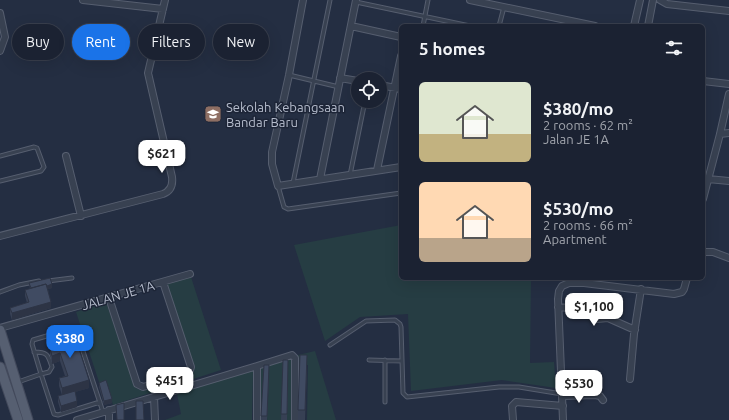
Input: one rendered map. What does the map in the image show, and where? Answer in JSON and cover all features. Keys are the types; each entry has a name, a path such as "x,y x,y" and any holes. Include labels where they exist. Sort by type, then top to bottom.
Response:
{"main road":[{"path":"0,329 28,420"},
{"path":"0,367 18,420"}],"street":[{"path":"83,0 163,9"},
{"path":"0,236 163,194 169,190 171,187 172,177 148,73 165,0"},
{"path":"302,0 289,75 272,152 272,164 278,186 399,167"},
{"path":"470,0 585,24"},
{"path":"634,24 640,0"},
{"path":"648,24 653,0"},
{"path":"660,0 667,4 729,11"},
{"path":"320,179 356,1"},
{"path":"0,13 5,37 0,51"},
{"path":"351,26 399,37"},
{"path":"376,170 399,64"},
{"path":"340,78 351,80"},
{"path":"705,81 729,84"},
{"path":"387,87 399,89"},
{"path":"705,192 729,94"},
{"path":"720,134 729,133"},
{"path":"66,156 81,216"},
{"path":"708,179 729,181"},
{"path":"705,252 713,252 729,258"},
{"name":"JALAN JE 1A","path":"0,329 190,274"},
{"path":"563,420 558,307 559,291 562,286 568,281 641,289 666,294 679,294 684,289 686,280"},
{"path":"109,298 137,384 144,387 189,372 191,367 163,282"},
{"path":"630,379 641,289"},
{"path":"558,307 580,309 597,319 608,318 635,330"},
{"path":"77,420 292,355 296,358 294,420"},
{"path":"256,420 257,366"},
{"path":"562,395 595,395 600,396 603,400"},
{"path":"154,397 155,420"},
{"path":"513,420 512,406 516,402 562,406"},
{"path":"106,411 109,420"}],"lane":[{"path":"293,184 330,0"},
{"path":"423,24 428,0"},
{"path":"356,1 461,24"},
{"path":"500,24 504,7"},
{"path":"289,75 338,87"},
{"path":"350,175 363,108"},
{"path":"0,156 34,147 37,148 44,167 41,171 0,181"},
{"path":"278,186 284,207 288,209 399,193"},
{"path":"0,292 19,284 72,278"},
{"path":"330,345 366,321 395,320 401,327 403,393 409,398 499,387 519,387 562,395"},
{"path":"100,402 58,416 54,414 34,352 32,344 33,340 74,328 76,330 100,402 106,411"},
{"path":"16,382 49,372 52,367 46,354 43,352 34,352"},
{"path":"369,360 402,361"},
{"path":"385,360 385,402"}],"green space":[{"path":"399,225 399,280 531,280 530,363 554,362 556,388 502,380 411,391 408,314 360,317 325,341 294,245"},
{"path":"191,277 221,370 113,405 107,383 100,385 76,312 106,302 135,387 143,390 192,374 194,370 167,283"},
{"path":"315,351 336,420 307,420 308,365 299,365 298,355"},
{"path":"293,357 293,420 258,420 259,367"},
{"path":"253,370 252,420 165,420 181,414 177,394"}],"building":[{"path":"50,278 52,284 47,286 46,284 31,288 29,283"},
{"path":"46,284 51,302 12,313 10,308 29,302 25,290"},
{"path":"73,330 89,380 62,388 59,378 68,376 60,353 52,356 50,348 58,346 55,336"},
{"path":"300,355 307,355 305,410 298,410"},
{"path":"283,360 288,360 287,414 281,414"},
{"path":"264,365 269,365 267,416 261,416"},
{"path":"106,380 112,399 104,401 99,383"},
{"path":"75,391 77,401 61,406 58,396"},
{"path":"136,401 143,401 144,420 136,420"},
{"path":"124,403 124,420 117,420 116,405"}],"place":[{"name":"Sekolah Kebangsaan Bandar Baru","path":"213,114"}]}
